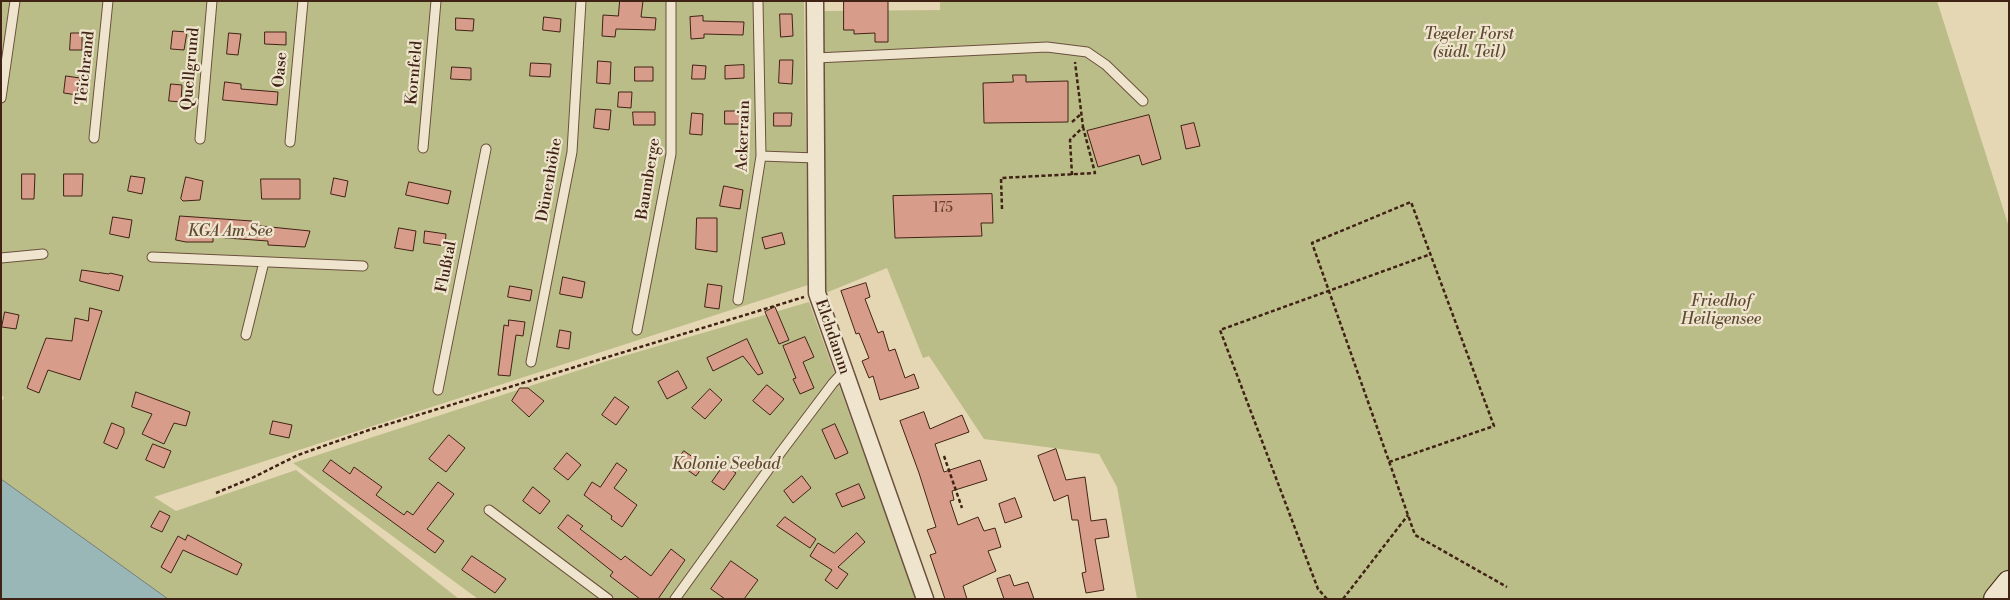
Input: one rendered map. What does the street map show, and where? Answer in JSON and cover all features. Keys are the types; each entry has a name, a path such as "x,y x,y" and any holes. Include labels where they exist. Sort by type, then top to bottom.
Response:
{"main road":[{"path":"1996,599 2009,583"}],"street":[{"name":"Elchdamm","path":"815,1 817,293 925,599"}],"lane":[{"path":"1,98 15,1"},
{"name":"Teichrand","path":"94,138 108,1"},
{"name":"Quellgrund","path":"200,139 212,1"},
{"name":"Oase","path":"290,142 303,1"},
{"name":"Kornfeld","path":"423,148 436,1"},
{"name":"Dünenhöhe","path":"531,362 572,152 581,1"},
{"name":"Baumberge","path":"637,330 671,154 671,1"},
{"name":"Ackerrain","path":"738,300 761,156 758,1"},
{"path":"816,58 1046,47 1074,50 1087,52 1106,65 1144,101"},
{"name":"Flußtal","path":"438,390 486,149"},
{"path":"761,156 816,158"},
{"path":"1,258 43,254"},
{"path":"152,256 363,266"},
{"path":"246,336 264,262"},
{"path":"675,599 781,452 844,371"},
{"path":"489,510 608,599"}],"path":[{"path":"1002,208 1001,178 1095,173 1083,127 1074,50"},
{"path":"1072,122 1081,114"},
{"path":"1072,175 1070,140 1083,127"},
{"path":"1390,462 1494,426 1411,202 1312,243 1408,514 1416,535 1507,587"},
{"path":"1326,599 1318,589 1220,330 1431,254"},
{"path":"216,493 252,478 298,455 369,430 817,293"},
{"path":"944,456 962,508"},
{"path":"1343,599 1408,514"}],"green space":[{"name":"KGA Am See","path":"1,1 804,1 808,285 154,497 176,511 296,470 459,599 168,599 1,479 1,399 3,400 4,397 1,395"},
{"name":"Friedhof Heiligensee","path":"940,1 1937,1 2009,227 2009,569 1986,599 1137,599 1117,487 1099,454 984,439 929,356 923,358 887,268 823,294 821,57 823,11 940,10"},
{"name":"Kolonie Seebad","path":"809,302 916,599 478,599 293,463 610,360"}],"water":[{"path":"1,479 168,599 1,599"}],"building":[{"path":"620,1 643,1 641,17 656,18 655,30 616,29 615,37 602,36 603,15 618,16"},
{"path":"844,1 888,1 888,42 875,42 875,33 854,34 854,30 844,30"},
{"path":"780,14 792,14 793,36 781,37"},
{"path":"703,16 703,21 744,22 743,35 704,34 704,38 691,39 690,17"},
{"path":"544,17 561,19 560,32 543,30"},
{"path":"456,18 474,19 473,31 456,30"},
{"path":"173,31 187,32 184,50 171,49"},
{"path":"265,32 286,32 286,45 265,44"},
{"path":"71,33 82,33 82,50 70,50"},
{"path":"229,33 241,34 238,55 227,54"},
{"path":"780,60 793,60 792,84 779,83"},
{"path":"598,61 611,62 610,84 597,83"},
{"path":"531,63 551,64 550,77 530,76"},
{"path":"693,65 706,66 705,79 692,79"},
{"path":"744,65 744,78 725,79 725,66"},
{"path":"452,67 471,68 471,80 451,79"},
{"path":"635,67 653,67 653,81 635,81"},
{"path":"1013,75 1026,75 1026,82 1068,81 1068,122 984,123 983,83 1013,82"},
{"path":"66,76 80,78 77,95 64,93"},
{"path":"225,82 241,84 241,89 278,92 277,105 223,100"},
{"path":"171,84 182,85 181,102 169,101"},
{"path":"619,92 632,92 631,108 618,107"},
{"path":"596,109 611,110 609,130 594,128"},
{"path":"725,111 743,111 743,124 725,124"},
{"path":"633,112 655,112 655,125 634,125"},
{"path":"692,113 703,114 702,135 690,134"},
{"path":"774,113 792,113 791,126 774,126"},
{"path":"1149,115 1161,159 1142,165 1139,155 1098,167 1087,131"},
{"path":"1194,123 1200,146 1186,149 1181,126"},
{"path":"22,174 35,174 34,199 22,199"},
{"path":"64,174 83,174 82,196 64,196"},
{"path":"131,176 145,178 142,194 128,191"},
{"path":"186,177 203,181 200,200 183,201 181,199"},
{"path":"334,178 348,181 345,197 331,194"},
{"path":"261,179 300,179 300,199 262,199"},
{"path":"409,182 451,191 448,204 406,195"},
{"path":"724,186 743,190 740,209 720,206"},
{"path":"992,194 993,223 981,223 982,236 895,238 893,196"},
{"path":"180,216 252,221 251,225 310,231 305,247 268,245 268,241 213,237 213,242 186,242 176,240"},
{"path":"113,217 132,220 129,238 110,234"},
{"path":"697,218 717,218 717,252 696,249"},
{"path":"399,228 416,231 413,251 395,248"},
{"path":"425,231 446,234 445,246 424,243"},
{"path":"782,233 785,244 765,249 762,238"},
{"path":"82,270 123,276 119,291 80,281"},
{"path":"563,277 585,282 582,298 560,294"},
{"path":"866,283 870,297 865,299 878,333 883,331 889,351 895,349 905,378 914,374 919,388 880,400 873,376 869,378 862,361 869,358 859,333 856,334 841,291"},
{"path":"708,284 722,286 719,309 705,307"},
{"path":"510,286 532,290 530,301 508,297"},
{"path":"775,307 789,340 779,344 765,312"},
{"path":"90,308 102,311 80,380 48,370 39,393 27,388 46,338 72,341 75,318 88,321"},
{"path":"5,312 19,315 16,329 2,327"},
{"path":"509,320 525,322 523,336 516,335 510,376 498,375 504,325 508,326"},
{"path":"560,330 571,332 569,349 557,347"},
{"path":"805,337 814,357 803,362 814,388 800,394 793,379 796,378 783,346"},
{"path":"747,339 763,373 758,375 743,356 713,371 707,358"},
{"path":"678,371 687,388 667,399 658,382"},
{"path":"767,385 784,399 770,415 753,401"},
{"path":"520,388 528,388 544,401 529,417 512,401"},
{"path":"710,389 722,400 705,419 692,408"},
{"path":"136,392 190,412 186,426 174,423 164,444 142,434 152,414 132,407"},
{"path":"615,397 629,407 616,425 602,415"},
{"path":"924,412 930,429 962,415 969,432 935,444 944,472 980,460 987,480 952,491 954,500 950,501 958,525 978,517 984,531 995,528 1001,547 988,551 996,571 963,586 967,599 945,599 930,555 936,553 927,530 936,527 900,421"},
{"path":"273,421 292,425 289,438 270,434"},
{"path":"112,423 124,428 124,433 117,449 104,443"},
{"path":"835,424 848,453 835,459 822,430"},
{"path":"449,435 465,448 446,472 429,459"},
{"path":"153,444 171,451 164,468 146,460"},
{"path":"1056,449 1066,480 1085,477 1091,521 1106,519 1109,537 1095,539 1104,590 1086,593 1082,573 1086,572 1078,520 1072,520 1068,495 1054,501 1038,456"},
{"path":"684,451 704,465 696,476 676,462"},
{"path":"567,453 581,465 568,480 554,469"},
{"path":"331,460 350,474 354,467 382,487 376,495 404,515 407,511 413,515 438,482 454,494 427,529 444,541 435,553 323,471"},
{"path":"617,463 627,470 614,488 637,505 622,527 611,519 612,516 584,495 592,482 600,487"},
{"path":"724,465 736,473 724,490 712,482"},
{"path":"802,476 811,488 793,503 784,491"},
{"path":"859,484 865,498 842,507 836,494"},
{"path":"533,487 550,501 540,514 523,501"},
{"path":"1015,498 1022,517 1005,523 999,504"},
{"path":"160,511 170,516 162,532 151,527"},
{"path":"568,515 583,526 580,529 621,560 625,556 651,576 671,549 685,560 658,599 640,599 610,576 613,572 558,528"},
{"path":"785,517 816,539 810,548 777,526"},
{"path":"857,533 865,542 838,567 848,574 837,589 825,580 832,570 810,556 818,543 834,553"},
{"path":"188,535 242,564 237,575 183,550 171,573 161,567 178,536 185,540"},
{"path":"472,556 506,579 495,593 462,570"},
{"path":"731,561 758,580 744,599 725,599 711,589"},
{"path":"1010,575 1014,586 1028,582 1034,599 1004,599 997,579"}],"park label":[{"name":"Tegeler Forst (südl. Teil)","path":"1469,44"}]}
